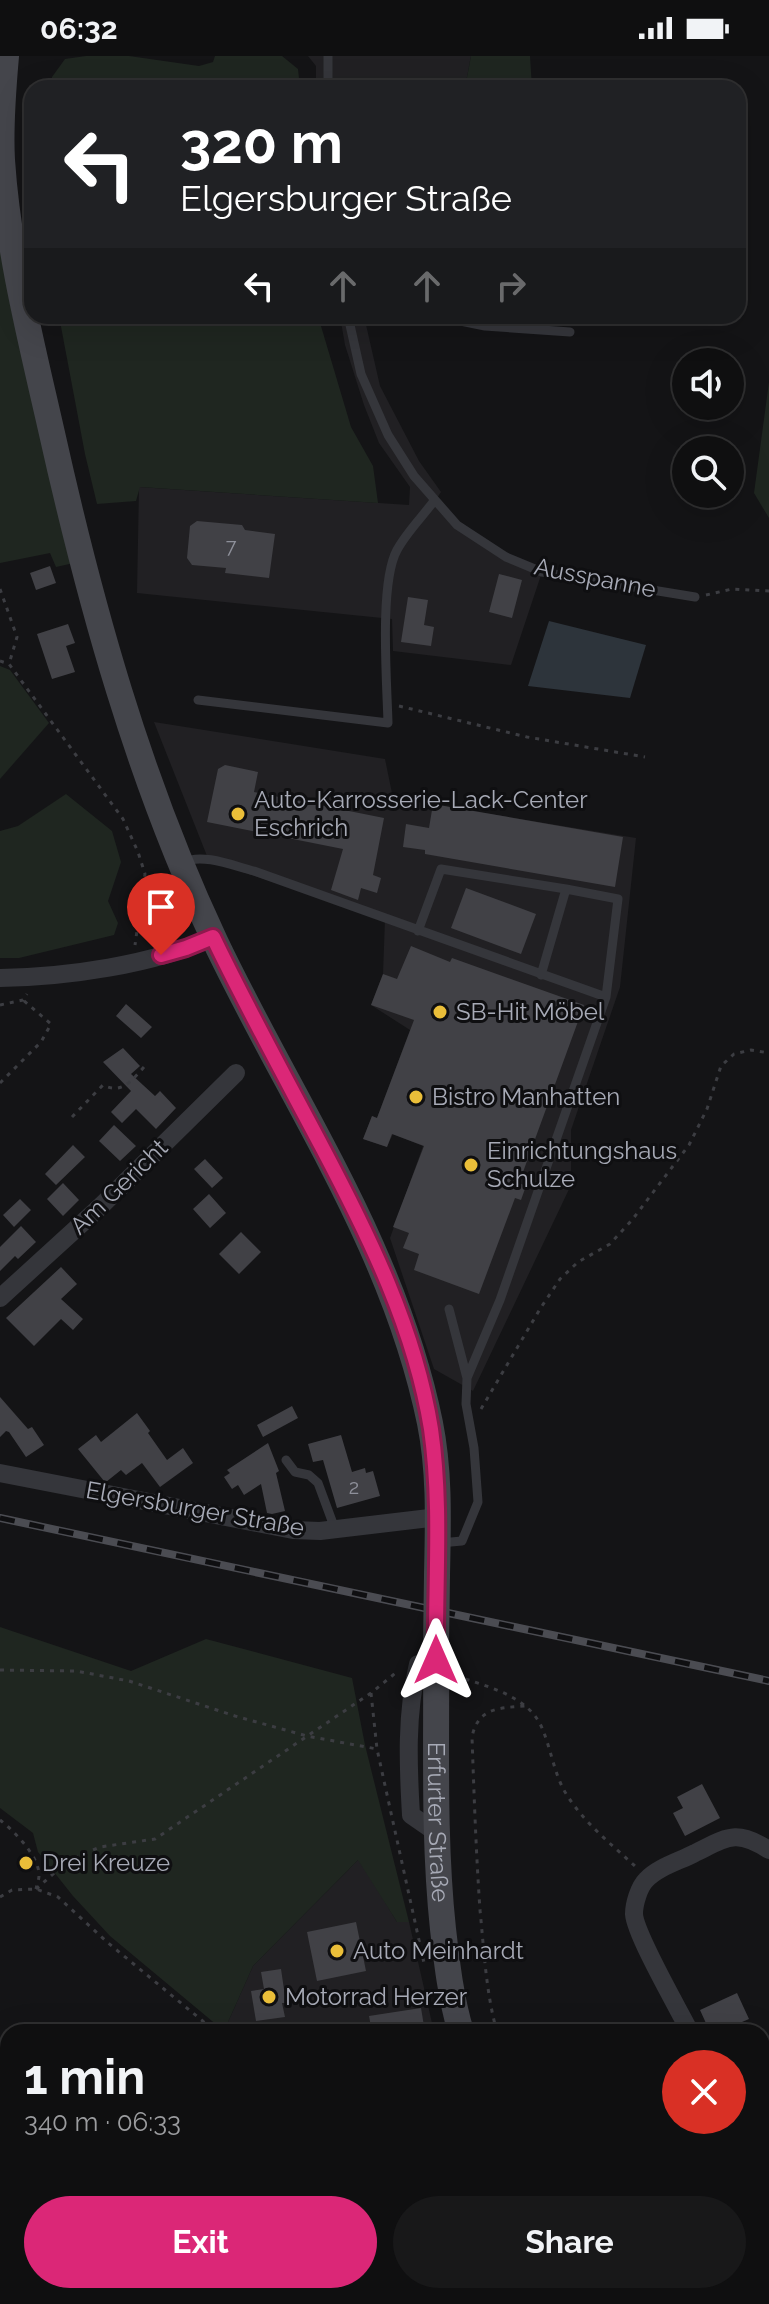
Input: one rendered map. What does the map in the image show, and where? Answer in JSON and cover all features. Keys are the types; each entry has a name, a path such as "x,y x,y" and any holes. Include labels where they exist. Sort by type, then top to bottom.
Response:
{"main road":[{"name":"Erfurter Straße","path":"6,56 2,159 9,221 24,304"},
{"name":"Erfurter Straße","path":"28,324 72,523 125,715 181,864 213,937 358,1214 395,1301 430,1426 438,1517 437,1833 448,1968 459,2024"}],"street":[{"path":"0,978 37,977 136,961 186,948 213,937"},
{"name":"Am Gericht","path":"0,1298 102,1205 236,1073"},
{"name":"Elgersburger Straße","path":"0,1473 293,1530 335,1529 438,1517"},
{"path":"686,2024 634,1917 641,1887 647,1879 728,1836 743,1837 769,1850"}],"lane":[{"path":"328,56 328,80"},
{"name":"Ausspanne","path":"350,324 361,374 388,435 414,476 457,525 506,557 542,572 695,597"},
{"path":"475,324 570,332"},
{"path":"198,700 388,723 386,611 391,565 396,551 434,501"},
{"path":"181,864 190,859 254,871 606,997"},
{"path":"418,931 441,869 618,899 606,997 500,1300 467,1378"},
{"path":"541,975 566,889"},
{"path":"438,1544 462,1541 478,1502 466,1404 467,1378 449,1309"},
{"path":"286,1460 295,1472 309,1475 318,1483 335,1529"}],"path":[{"path":"0,589 17,637 9,664"},
{"path":"695,597 732,589 769,591"},
{"path":"0,661 9,664 123,819 138,852 145,874 135,939 136,961"},
{"path":"388,703 527,737 645,757"},
{"path":"0,1083 41,1042 51,1024 23,1000"},
{"path":"471,1426 560,1279 578,1262 610,1244 689,1145 707,1109 721,1066 734,1054 751,1050 769,1053"},
{"path":"72,1117 103,1085 113,1090 122,1088 145,1066"},
{"path":"436,1659 525,1706 535,1715 563,1790 584,1819 647,1879"},
{"path":"0,1670 76,1671 129,1681 307,1736 377,1749"},
{"path":"36,1889 69,1860 100,1847 155,1839 371,1693 377,1749 427,1975"},
{"path":"495,2024 483,1939 475,1837 472,1737 480,1717 491,1711 525,1706"},
{"path":"0,1820 15,1831 34,1860 39,1872 36,1889"},
{"path":"0,1897 12,1890 36,1889 58,1897 206,2024"}],"shaded area":[{"path":"129,56 199,66 213,62 215,56 282,56 298,69 299,80 52,80 65,59"},
{"path":"308,56 471,56 466,80 316,80 316,66"},
{"path":"471,56 530,56 532,80 466,80"},
{"path":"0,214 74,563 56,567 50,553 0,563"},
{"path":"61,324 320,324 351,427 373,466 378,503 140,487 136,501 97,504"},
{"path":"341,324 366,324 380,386 419,461 441,492 435,501 477,539 542,572 511,665 393,651 392,619 137,593 139,487 409,505 410,487 379,443 345,345"},
{"path":"769,382 769,518 754,493"},
{"path":"549,621 646,645 630,698 528,686"},
{"path":"0,666 10,670 49,723 0,779"},
{"path":"154,722 385,759 393,798 636,838 620,987 571,1130 571,1185 473,1391 434,1369 390,1238 423,1146 393,1134 387,1147 363,1139 372,1116 377,1118 410,1030 371,1005 383,974 385,919 209,861"},
{"path":"66,794 112,831 121,862 108,901 118,923 114,935 19,958 0,958 0,831 18,826"},
{"path":"0,1627 131,1671 206,1639 352,1678 365,1745 409,1922 397,1922 358,1860 253,1966 227,2024 216,2024 110,1936 38,1852 33,1833 0,1808"},
{"path":"359,1859 397,1922 409,1922 432,2024 227,2024 253,1966"}],"building":[{"path":"197,521 242,525 245,530 275,534 269,578 225,573 226,568 192,565 187,558 190,526"},
{"path":"50,566 56,583 36,590 30,573"},
{"path":"499,574 522,580 512,618 489,612"},
{"path":"408,597 428,600 424,625 434,627 431,646 401,642"},
{"path":"68,624 75,643 66,646 75,672 52,679 37,634"},
{"path":"225,765 258,772 254,792 384,818 373,875 381,878 377,893 361,888 358,900 331,890 343,849 207,822 218,769"},
{"path":"433,804 623,837 615,887 425,854 425,850 403,847 406,824 429,828"},
{"path":"466,888 536,914 521,954 451,928"},
{"name":"Einrichtungshaus Schulze","path":"411,946 450,962 452,958 584,1005 519,1183 526,1186 521,1200 515,1198 479,1294 414,1270 419,1254 403,1248 409,1233 393,1227 424,1146 392,1134 387,1147 363,1139 372,1116 377,1118 414,1020 371,1005 383,974 397,979"},
{"path":"126,1004 152,1027 141,1038 116,1016"},
{"path":"123,1048 140,1066 131,1074 155,1096 160,1091 176,1108 156,1129 136,1109 122,1123 111,1112 131,1091 103,1062"},
{"path":"114,1125 136,1146 120,1161 99,1141"},
{"path":"73,1145 85,1157 56,1185 45,1174"},
{"path":"205,1159 223,1178 212,1188 194,1169"},
{"path":"63,1183 79,1200 63,1216 47,1199"},
{"path":"209,1194 226,1213 210,1228 193,1209"},
{"path":"20,1199 31,1210 14,1227 3,1215"},
{"path":"21,1226 36,1242 0,1271 0,1247"},
{"path":"241,1232 261,1252 239,1274 219,1254"},
{"path":"61,1267 77,1284 61,1299 83,1319 73,1330 61,1319 34,1346 6,1318"},
{"path":"0,1397 28,1429 32,1427 44,1445 26,1457 9,1432 0,1437"},
{"path":"292,1406 298,1418 263,1437 257,1425"},
{"path":"137,1413 167,1460 183,1448 193,1463 160,1487 142,1463 126,1475 121,1470 106,1482 78,1449 96,1435 101,1442"},
{"path":"341,1435 352,1472 365,1468 366,1473 373,1471 380,1496 337,1508 323,1460 313,1462 308,1444"},
{"path":"268,1443 279,1471 276,1473 285,1511 272,1514 267,1513 261,1484 244,1495 238,1485 232,1489 224,1477 230,1473 227,1470"},
{"path":"702,1784 720,1818 685,1836 673,1813 683,1808 677,1797"},
{"name":"Auto Meinhardt","path":"356,1922 366,1971 317,1981 307,1932"},
{"name":"Motorrad Herzer","path":"281,1969 285,2017 256,2021 251,1991 264,1989 261,1972"},
{"path":"737,1993 749,2019 743,2024 706,2024 700,2010"},
{"path":"421,2008 424,2024 370,2024 369,2016"}],"railway":[{"path":"0,1518 769,1681"}],"place":[{"name":"Auto-Karrosserie-Lack-Center Eschrich","path":"238,814"},
{"name":"SB-Hit Möbel","path":"440,1012"},
{"name":"Bistro Manhatten","path":"416,1097"},
{"name":"Einrichtungshaus Schulze","path":"471,1165"},
{"name":"Drei Kreuze","path":"26,1863"},
{"name":"Auto Meinhardt","path":"337,1951"},
{"name":"Motorrad Herzer","path":"269,1997"}],"route":[{"path":"161,955 213,937 358,1214 395,1301 422,1390 435,1461 438,1494 436,1660"}]}
